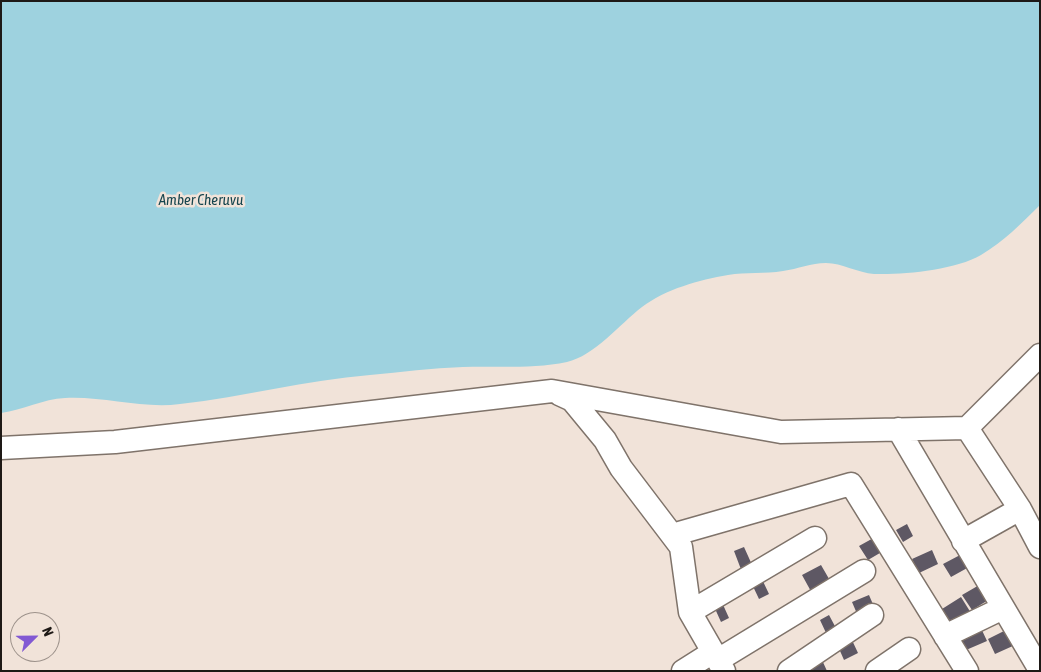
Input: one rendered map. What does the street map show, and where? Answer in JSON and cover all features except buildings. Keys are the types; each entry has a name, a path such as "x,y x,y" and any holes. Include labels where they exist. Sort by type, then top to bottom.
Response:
{"street":[{"path":"1,448 115,442 552,391 781,432 967,428 1040,355"},
{"path":"552,391 572,400 604,440 621,468 681,547 690,612 718,661"},
{"path":"967,428 1020,509 1040,547"},
{"path":"898,429 1040,670"},
{"path":"672,535 851,484 967,671"},
{"path":"963,541 1020,509"},
{"path":"690,612 815,538"},
{"path":"683,671 718,661 864,571"},
{"path":"945,636 1003,608"},
{"path":"789,671 872,615"},
{"path":"877,671 909,649"}],"water":[{"name":"Amber Cheruvu","path":"1,1 1040,1 1040,205 1012,232 989,250 970,260 944,268 900,274 874,274 832,263 820,263 776,272 728,275 683,286 651,301 597,346 577,359 567,362 529,366 440,368 346,377 180,404 151,405 65,398 49,400 1,413"}]}
